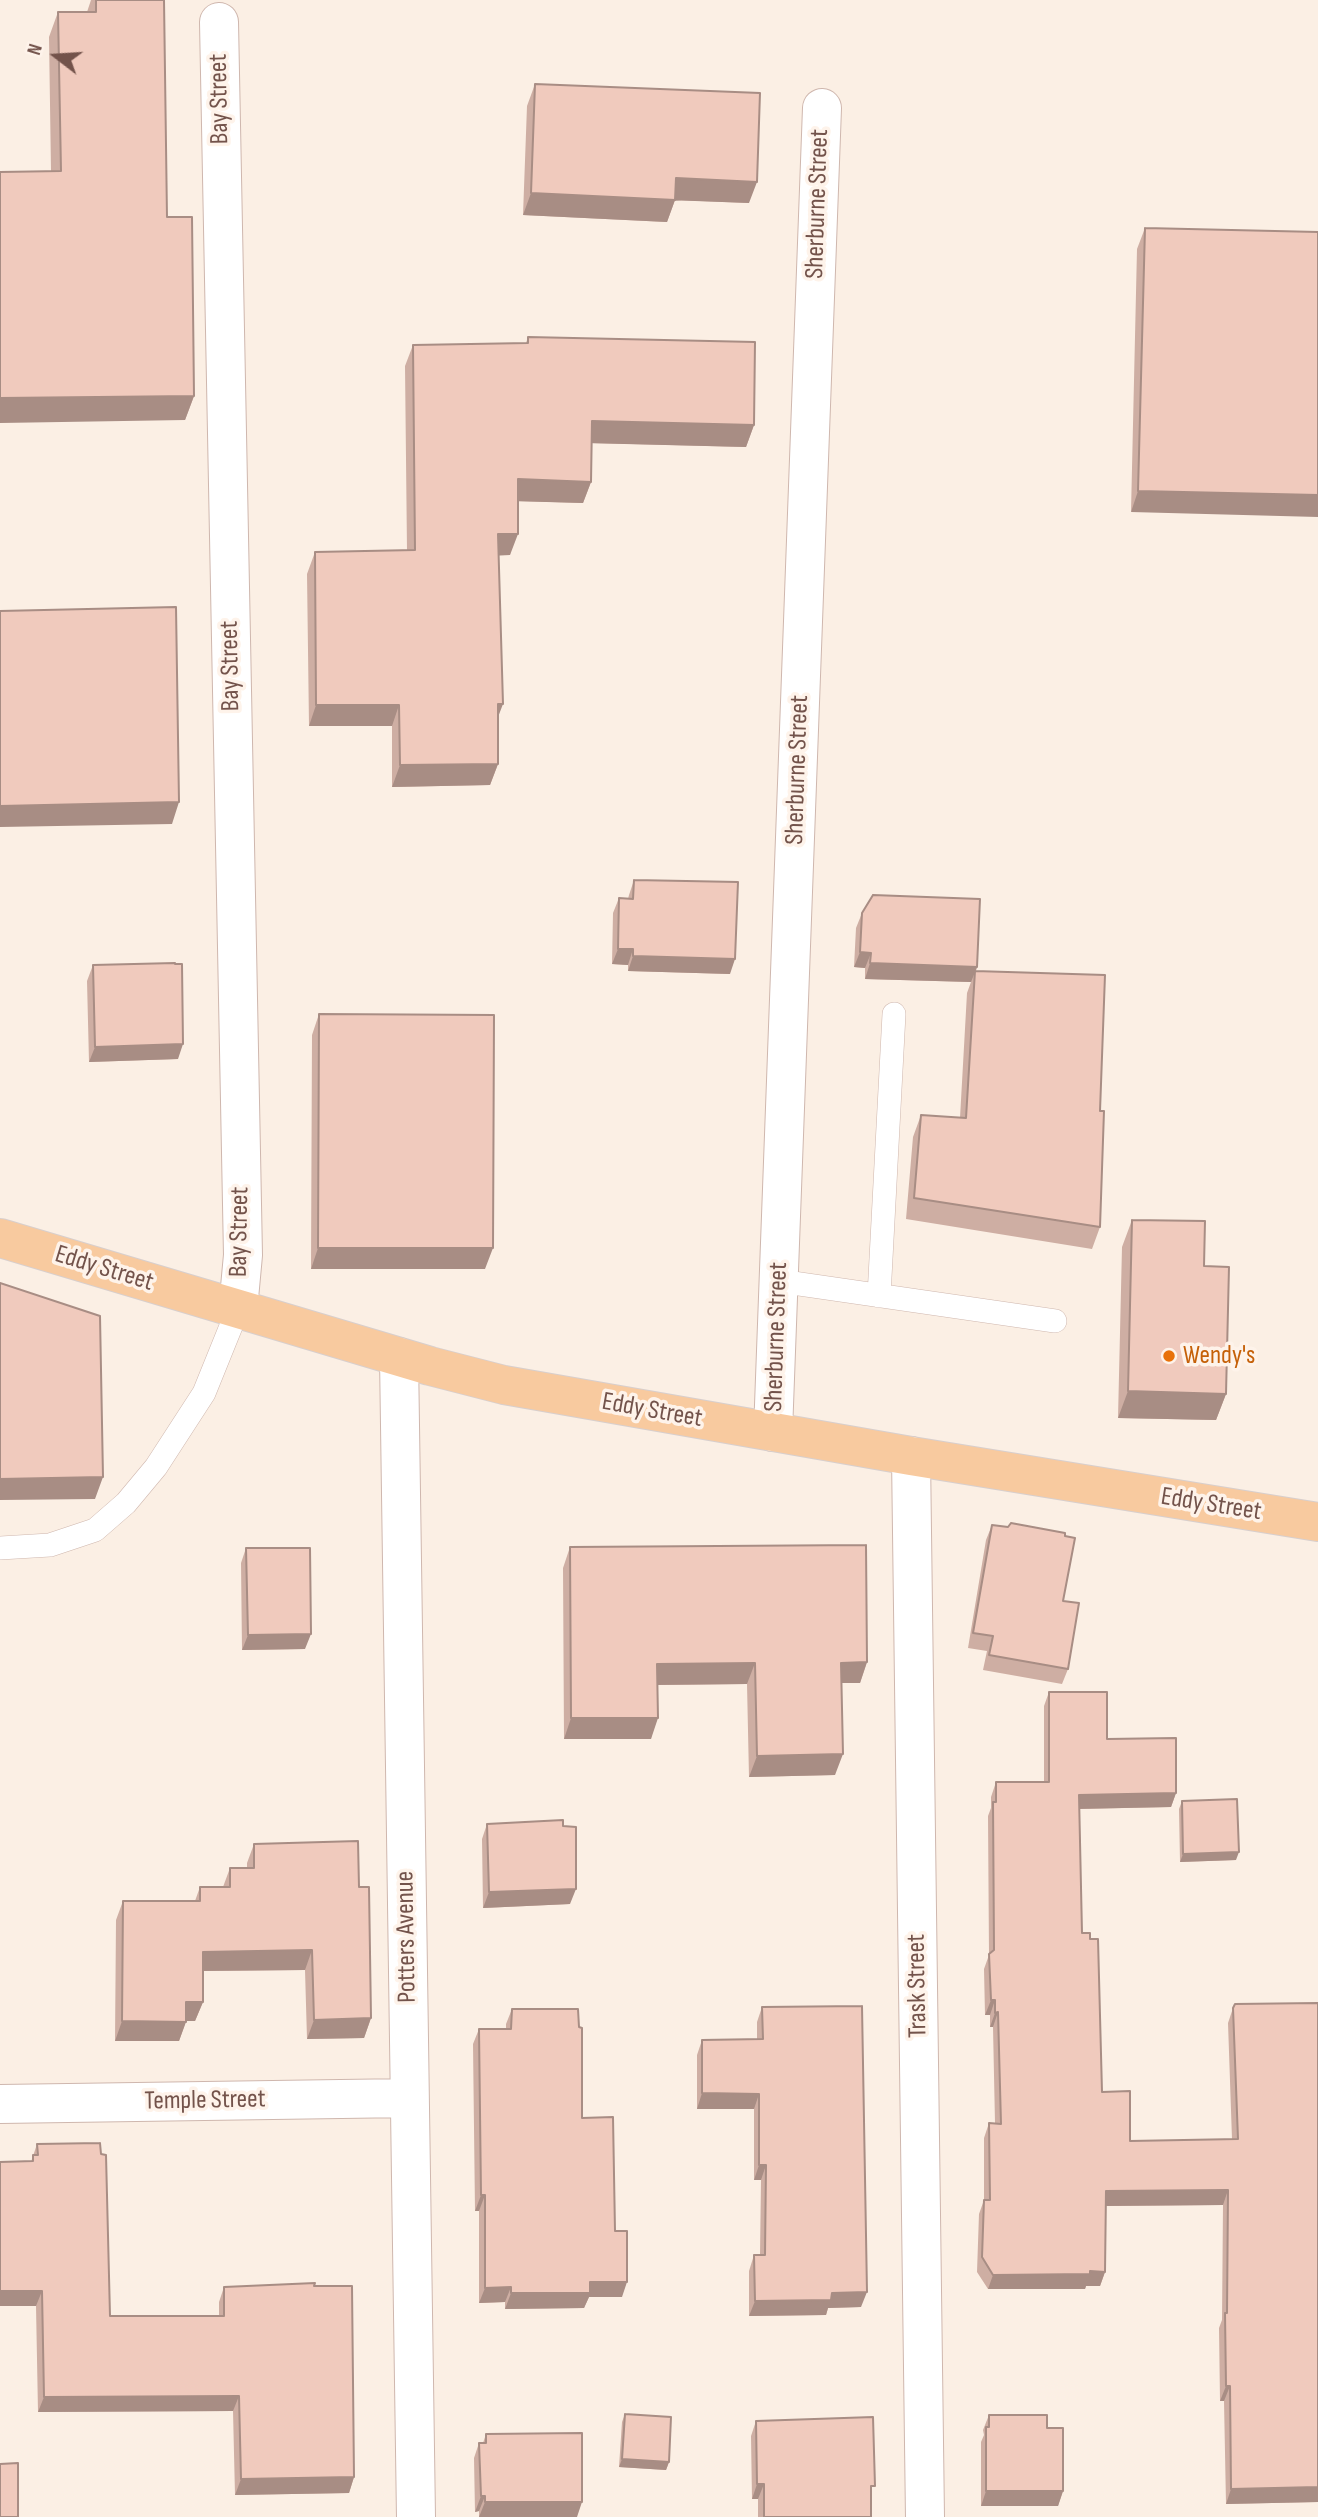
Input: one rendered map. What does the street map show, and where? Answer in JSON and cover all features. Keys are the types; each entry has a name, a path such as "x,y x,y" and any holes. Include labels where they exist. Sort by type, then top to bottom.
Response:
{"main road":[{"name":"Eddy Street","path":"0,1238 399,1357 504,1385 911,1456 1318,1522"}],"street":[{"name":"Bay Street","path":"219,22 243,1255 238,1309"},
{"name":"Sherburne Street","path":"773,1432 822,108"},
{"name":"Potters Avenue","path":"399,1357 416,2517"},
{"name":"Trask Street","path":"911,1456 925,2517"},
{"name":"Temple Street","path":"0,2104 409,2098"}],"lane":[{"path":"879,1296 894,1014"},
{"path":"779,1281 1055,1321"},
{"path":"0,1549 50,1545 95,1530 126,1503 156,1467 204,1393 238,1309"}],"building":[{"path":"96,0 164,0 167,217 192,217 194,396 0,398 0,172 61,171 58,12 96,12"},
{"path":"535,84 760,93 757,182 676,178 675,200 531,193"},
{"path":"1145,228 1318,232 1318,495 1138,491"},
{"path":"528,337 755,342 754,425 592,421 591,482 518,479 518,534 498,534 503,704 498,704 498,764 400,765 399,705 316,705 315,552 415,550 413,345 528,343"},
{"path":"176,607 179,802 0,806 0,611"},
{"path":"634,880 738,882 735,959 633,956 633,949 618,949 619,898 633,899"},
{"path":"873,895 980,899 977,967 870,963 871,953 860,952 862,913"},
{"path":"182,964 183,1044 95,1047 93,965"},
{"path":"975,971 1105,975 1100,1111 1104,1111 1100,1227 914,1198 921,1115 966,1118"},
{"path":"319,1014 494,1015 493,1248 318,1248"},
{"name":"Wendy's","path":"1132,1220 1205,1221 1204,1266 1229,1267 1226,1394 1128,1391"},
{"path":"0,1283 100,1316 103,1477 0,1479"},
{"path":"1011,1523 1065,1533 1065,1536 1075,1538 1063,1601 1079,1603 1068,1669 989,1655 993,1636 973,1633 992,1525 1008,1527"},
{"path":"866,1545 867,1662 841,1663 843,1754 757,1756 755,1663 657,1664 658,1718 571,1718 570,1547"},
{"path":"246,1548 310,1548 311,1634 248,1635"},
{"path":"1049,1692 1107,1692 1107,1739 1176,1738 1176,1793 1079,1795 1082,1933 1090,1933 1090,1939 1098,1939 1102,2092 1130,2091 1130,2141 1238,2139 1235,2004 1318,2003 1318,2487 1231,2489 1230,2386 1226,2386 1225,2313 1228,2190 1106,2191 1105,2272 993,2275 982,2257 984,2200 990,2200 989,2123 1001,2124 998,2012 995,2013 995,2000 991,2000 989,1954 994,1950 993,1802 996,1802 996,1782 1049,1782"},
{"path":"1237,1799 1239,1852 1183,1854 1182,1801"},
{"path":"563,1820 563,1826 576,1827 576,1889 489,1892 487,1824"},
{"path":"358,1841 359,1887 369,1887 371,2018 314,2020 312,1950 203,1952 203,2002 186,2002 186,2022 122,2021 123,1901 200,1901 200,1887 230,1887 230,1868 254,1868 254,1844"},
{"path":"862,2006 867,2292 832,2293 831,2300 755,2301 754,2255 765,2255 766,2165 759,2165 759,2094 702,2093 702,2040 763,2039 762,2007"},
{"path":"512,2009 578,2009 579,2027 582,2028 582,2118 613,2117 615,2231 627,2231 627,2282 590,2282 590,2293 511,2293 511,2287 485,2288 485,2195 481,2195 479,2029 511,2029"},
{"path":"100,2143 101,2154 106,2155 110,2316 224,2316 224,2287 315,2283 314,2286 352,2286 354,2477 241,2479 239,2396 44,2397 42,2291 0,2291 0,2162 33,2161 33,2155 38,2155 37,2144"},
{"path":"625,2414 671,2417 669,2462 622,2459"},
{"path":"989,2415 1047,2415 1047,2428 1063,2428 1063,2491 986,2491 986,2427 989,2427"},
{"path":"873,2417 875,2486 871,2486 871,2517 764,2517 764,2484 757,2484 756,2421"},
{"path":"582,2433 582,2502 485,2502 485,2496 481,2496 479,2443 486,2443 486,2434"},
{"path":"18,2463 18,2517 0,2517 0,2464"}],"place":[{"name":"Wendy's","path":"1169,1356"}]}
